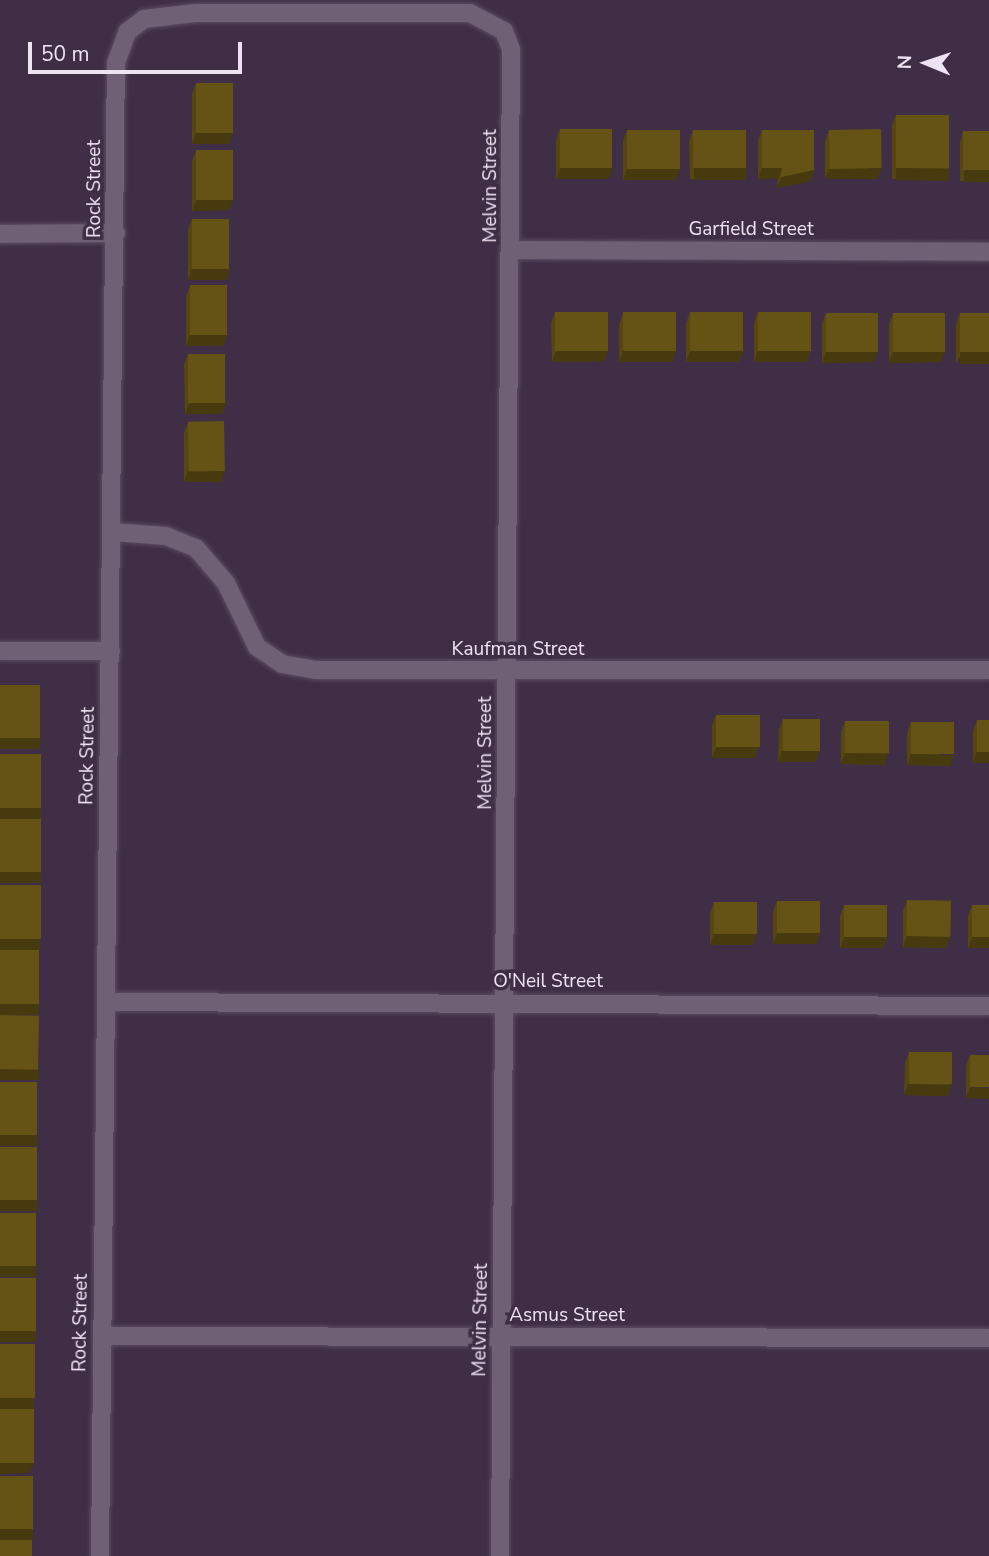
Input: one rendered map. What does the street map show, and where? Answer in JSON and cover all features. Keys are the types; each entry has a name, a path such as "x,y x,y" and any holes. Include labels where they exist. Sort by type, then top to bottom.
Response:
{"street":[{"name":"Rock Street","path":"100,1556 119,47 144,19 196,13 287,15"},
{"name":"Melvin Street","path":"287,15 482,16 504,31 512,49 500,1556"},
{"path":"0,233 116,233"},
{"name":"Garfield Street","path":"512,250 989,252"},
{"name":"Kaufman Street","path":"112,532 166,536 196,548 226,583 251,639 282,664 315,670 989,670"},
{"path":"0,651 111,651"},
{"name":"O'Neil Street","path":"106,1002 989,1006"},
{"name":"Asmus Street","path":"102,1336 989,1338"}],"building":[{"path":"196,83 233,83 233,133 196,133"},
{"path":"896,115 949,115 949,168 896,168"},
{"path":"560,129 612,129 612,168 560,168"},
{"path":"881,129 882,168 830,169 829,130"},
{"path":"627,130 680,130 680,169 627,169"},
{"path":"693,130 746,130 746,168 693,168"},
{"path":"762,130 814,130 814,170 781,177 782,168 762,168"},
{"path":"963,131 989,131 989,170 963,170"},
{"path":"196,150 233,150 233,200 196,200"},
{"path":"192,219 229,219 229,269 192,269"},
{"path":"190,285 227,285 227,335 190,335"},
{"path":"555,312 608,312 608,351 555,351"},
{"path":"623,312 676,312 676,351 623,351"},
{"path":"690,312 743,312 743,351 690,351"},
{"path":"758,312 811,312 811,351 758,351"},
{"path":"826,313 878,313 878,352 826,352"},
{"path":"893,313 945,313 945,352 893,352"},
{"path":"960,313 989,313 989,352 960,352"},
{"path":"188,354 225,354 225,403 188,403"},
{"path":"224,421 225,471 189,472 188,422"},
{"path":"0,685 40,685 40,738 0,738"},
{"path":"716,715 760,715 760,747 716,747"},
{"path":"783,719 820,719 820,751 783,751"},
{"path":"977,720 989,720 989,752 977,752"},
{"path":"845,721 889,721 889,753 845,753"},
{"path":"911,722 954,722 954,754 911,754"},
{"path":"0,754 41,754 41,808 0,808"},
{"path":"0,819 41,819 41,872 0,872"},
{"path":"0,885 41,885 41,939 0,939"},
{"path":"907,900 951,901 950,937 906,936"},
{"path":"777,901 820,901 820,933 777,933"},
{"path":"714,902 757,902 757,934 714,934"},
{"path":"844,905 887,905 887,937 844,937"},
{"path":"972,905 989,905 989,937 972,937"},
{"path":"0,950 39,950 39,1004 0,1004"},
{"path":"0,1015 39,1016 38,1070 0,1069"},
{"path":"909,1052 952,1052 952,1084 909,1084"},
{"path":"970,1055 989,1055 989,1087 970,1087"},
{"path":"0,1082 37,1082 37,1135 0,1135"},
{"path":"0,1147 37,1147 37,1200 0,1200"},
{"path":"0,1213 36,1213 36,1266 0,1266"},
{"path":"0,1278 36,1278 36,1331 0,1331"},
{"path":"0,1344 35,1344 35,1398 0,1398"},
{"path":"0,1409 34,1409 34,1463 0,1463"},
{"path":"0,1476 33,1476 33,1529 0,1529"},
{"path":"0,1540 32,1540 32,1556 0,1556"}]}
